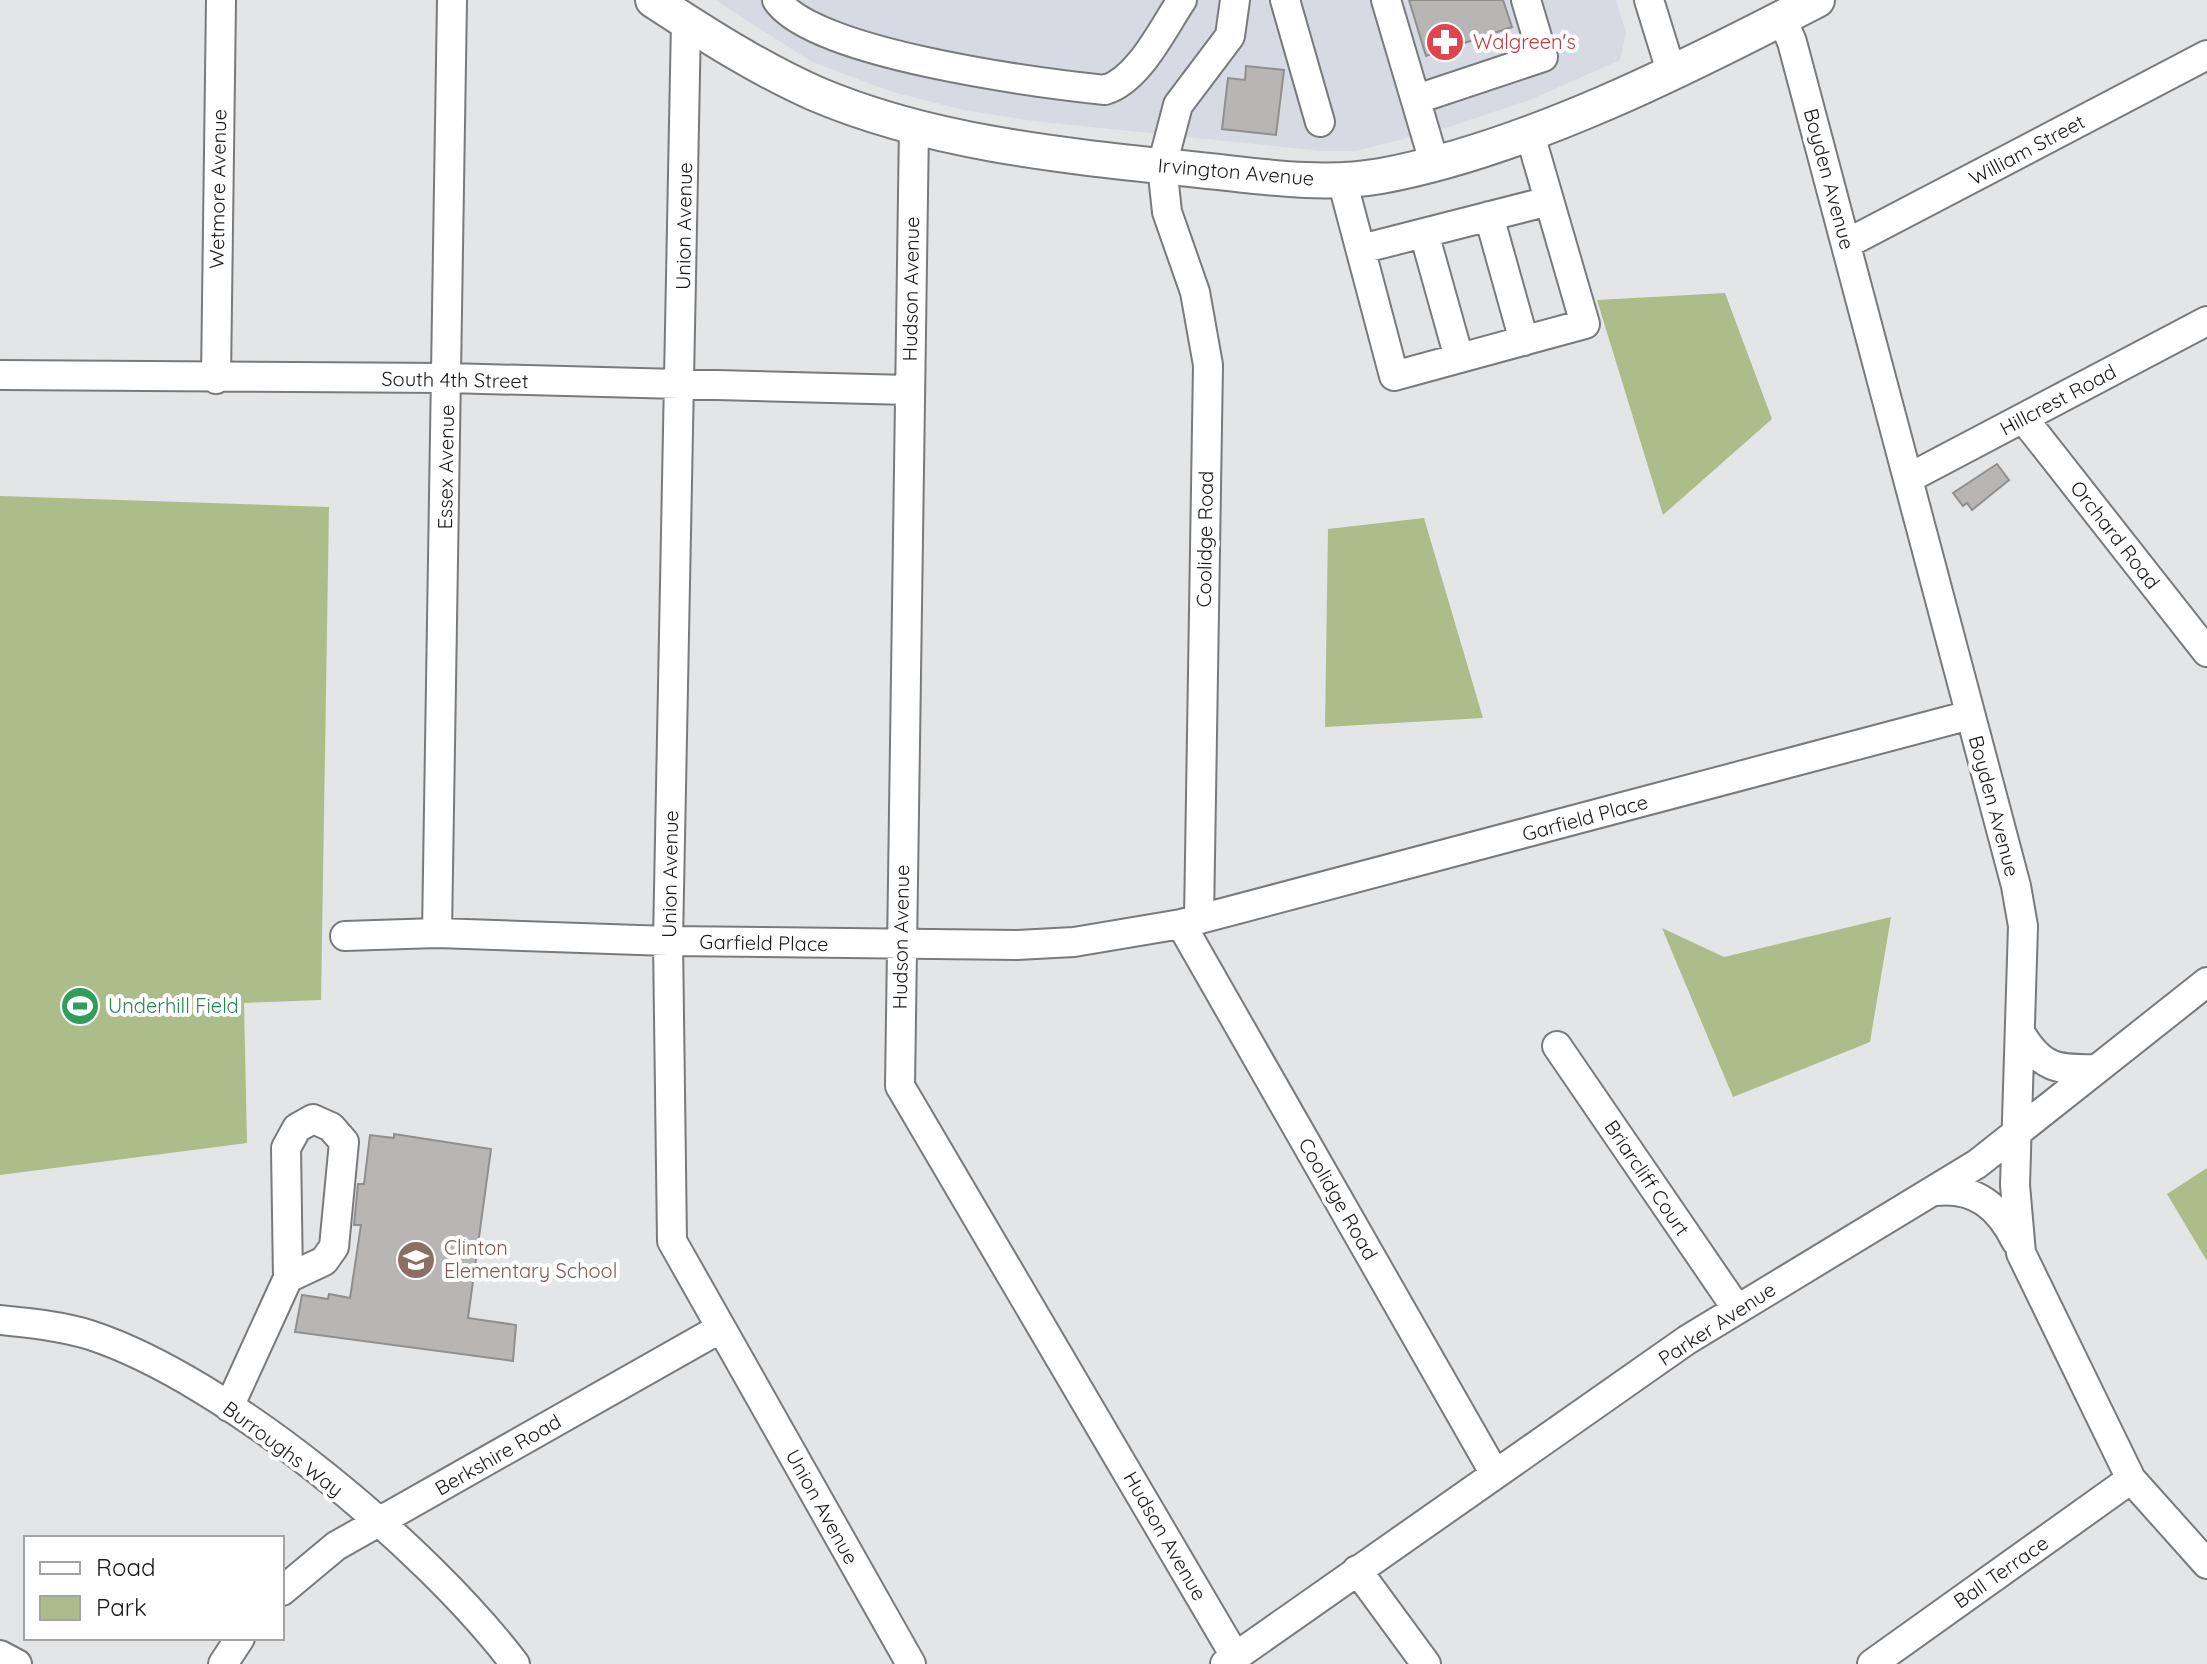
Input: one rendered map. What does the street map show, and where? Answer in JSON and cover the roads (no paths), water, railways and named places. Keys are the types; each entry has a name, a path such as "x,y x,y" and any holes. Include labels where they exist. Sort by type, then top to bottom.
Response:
{"main road":[{"name":"Irvington Avenue","path":"653,0 784,79 861,110 914,126 1022,148 1162,166 1287,179 1342,180 1381,176 1529,131 1671,71 1817,0"}],"street":[{"name":"Wetmore Avenue","path":"216,379 221,0"},
{"name":"Essex Avenue","path":"437,933 452,0"},
{"path":"777,0 782,8 807,24 887,53 1007,79 1105,90 1117,87 1133,71 1182,0"},
{"path":"1162,166 1178,105 1230,36 1235,0"},
{"path":"1285,0 1320,122"},
{"path":"1386,0 1434,162"},
{"path":"1417,99 1543,57 1526,0"},
{"path":"1649,0 1671,71"},
{"name":"Boyden Avenue","path":"1782,18 1792,42 2016,886 2023,926 2016,1215 2021,1253 2131,1479 2207,1564"},
{"name":"Union Avenue","path":"686,22 668,941 672,1241 911,1664"},
{"name":"William Street","path":"1846,244 2207,55"},
{"name":"Hudson Avenue","path":"914,126 900,1086 1230,1660"},
{"path":"1342,180 1394,376 1585,324 1529,131"},
{"name":"Coolidge Road","path":"1162,166 1167,212 1195,292 1208,365 1190,921 1495,1474"},
{"path":"1361,249 1549,201"},
{"path":"1489,216 1524,341"},
{"path":"1424,233 1459,358"},
{"name":"Hillcrest Road","path":"1909,478 2207,321"},
{"name":"South 4th Street","path":"0,375 216,379 447,378 681,387 909,390"},
{"name":"Orchard Road","path":"2023,418 2207,652"},
{"name":"Garfield Place","path":"345,936 437,933 901,945 1074,942 1190,921 1970,715"},
{"name":"Parker Avenue","path":"1230,1660 1737,1309 1936,1191 2018,1132 2207,982"},
{"path":"2021,1034 2033,1055 2045,1063 2063,1069 2097,1069"},
{"name":"Briarcliff Court","path":"1557,1046 1737,1309"},
{"path":"229,1407 288,1278 286,1148 297,1128 313,1119 331,1127 344,1142 334,1247 324,1261 288,1278"},
{"path":"1936,1191 1954,1189 1983,1199 2004,1217 2021,1253"},
{"name":"Burroughs Way","path":"0,1320 35,1323 90,1335 145,1360 229,1407 379,1523 485,1625 515,1664"},
{"name":"Berkshire Road","path":"284,1589 336,1546 721,1328"},
{"name":"Ball Terrace","path":"1872,1664 2131,1479"},
{"path":"1357,1570 1426,1664"},
{"path":"223,1664 239,1640"},
{"path":"0,1655 17,1664"}],"place":[{"name":"Walgreen's","path":"1445,42"},
{"name":"Underhill Field","path":"80,1006"},
{"name":"Clinton Elementary School","path":"416,1260"}]}
